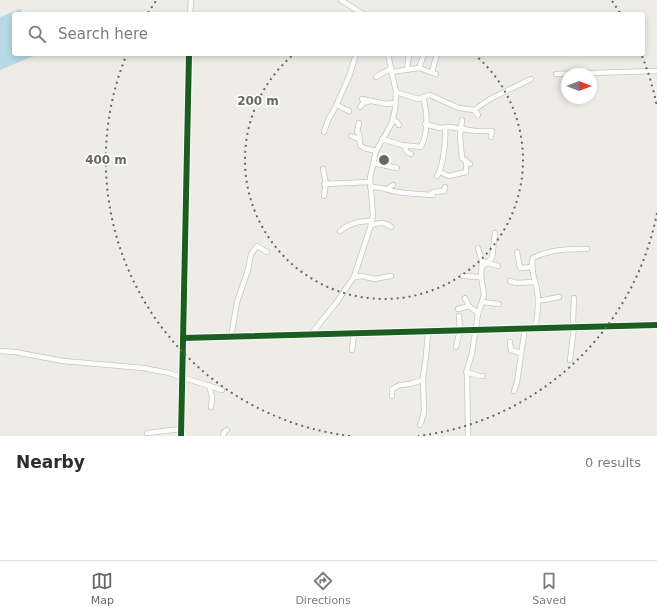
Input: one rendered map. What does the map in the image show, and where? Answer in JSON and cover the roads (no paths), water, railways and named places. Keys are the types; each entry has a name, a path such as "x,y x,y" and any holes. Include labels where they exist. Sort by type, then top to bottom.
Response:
{"street":[{"path":"190,12 191,0"},
{"path":"342,0 360,12"},
{"path":"181,436 190,56"},
{"path":"324,132 328,120 337,105 350,74 355,56"},
{"path":"307,336 312,333 336,303 354,277 372,223 370,184 373,163 382,139 393,120 395,103 396,92 388,56"},
{"path":"407,70 409,56"},
{"path":"419,68 423,56"},
{"path":"376,77 391,70 419,68 434,73 437,56"},
{"path":"556,74 657,71"},
{"path":"396,92 415,99 430,95 459,108 474,110 490,99 531,79"},
{"path":"382,139 404,146 421,147 425,130 425,106 423,98"},
{"path":"362,99 386,104 395,103"},
{"path":"360,107 364,103 371,100"},
{"path":"337,105 349,111"},
{"path":"474,110 478,115"},
{"path":"393,120 399,125"},
{"path":"445,128 445,144 438,174 449,176 466,172 468,163 461,155 462,120"},
{"path":"359,123 357,132 359,134 361,147 376,152"},
{"path":"425,124 440,128 492,131 491,137"},
{"path":"352,136 359,139"},
{"path":"404,146 407,152 411,154"},
{"path":"373,163 397,168"},
{"path":"323,169 325,184 324,196"},
{"path":"325,184 370,184 397,192 432,195 433,192 444,191 445,187"},
{"path":"387,189 393,186"},
{"path":"340,231 353,223 363,221 372,223 387,223 391,226"},
{"path":"482,267 492,260 495,233"},
{"path":"231,337 237,302 248,270 251,254 257,246 267,252"},
{"path":"468,436 466,372 472,353 478,313 483,302 484,295 481,277 482,261 478,248"},
{"path":"535,328 538,312 538,301 532,268 533,258 547,252 561,249 587,249"},
{"path":"517,252 520,268 532,268"},
{"path":"482,261 498,266"},
{"path":"354,277 374,278 391,276"},
{"path":"463,276 481,277"},
{"path":"510,281 534,282"},
{"path":"538,301 559,297"},
{"path":"465,298 469,306 478,313"},
{"path":"570,360 574,327 574,298"},
{"path":"483,302 499,304"},
{"path":"458,309 469,306"},
{"path":"456,347 460,330 459,316"},
{"path":"183,338 269,335 307,336 475,329 657,325"},
{"path":"514,391 517,382 524,328"},
{"path":"420,425 424,412 423,380 428,331"},
{"path":"352,350 354,333"},
{"path":"510,342 511,350 521,353"},
{"path":"0,351 15,352 63,361 140,367 182,377 222,390"},
{"path":"466,372 483,376"},
{"path":"392,396 392,389 394,387 423,380"},
{"path":"209,385 212,397 211,407"},
{"path":"147,433 181,429"},
{"path":"223,436 224,432 227,430"}],"water":[{"path":"21,9 22,12 13,12"},
{"path":"12,12 12,56 34,56 0,70 0,17"}]}
